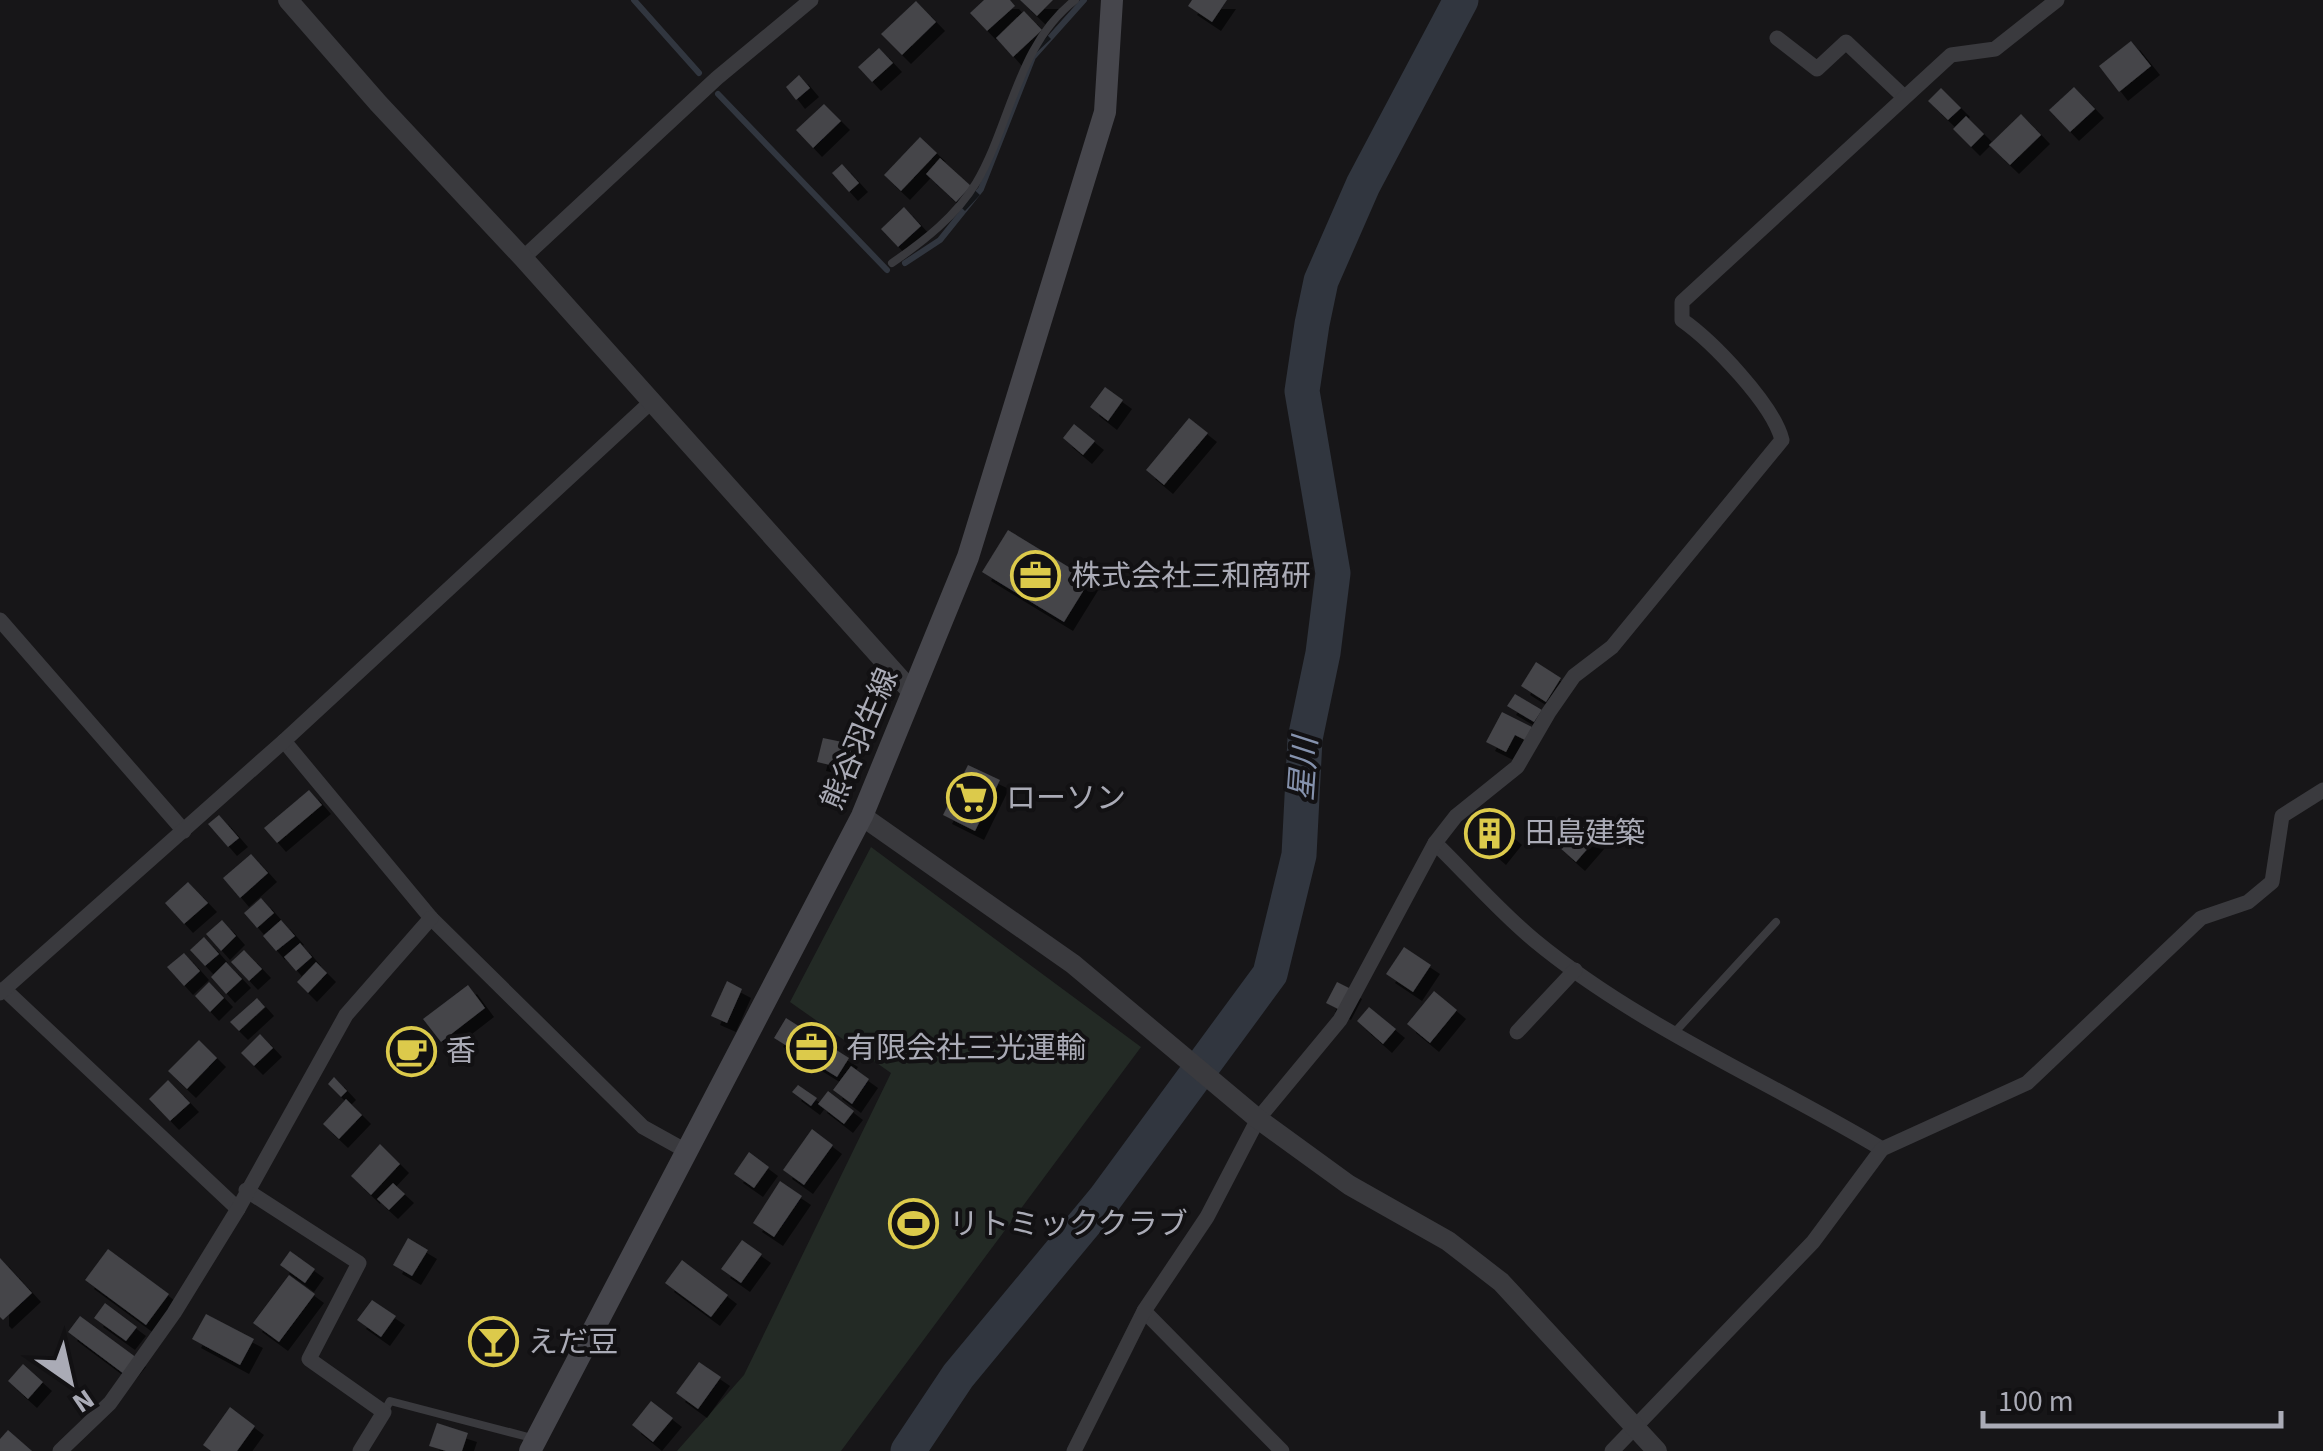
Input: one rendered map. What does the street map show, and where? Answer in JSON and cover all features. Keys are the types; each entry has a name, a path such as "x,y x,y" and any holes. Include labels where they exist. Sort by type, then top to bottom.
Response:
{"main road":[{"name":"熊谷羽生線","path":"533,1445 862,816 968,557 1104,112 1112,0"}],"street":[{"path":"288,0 912,692"},
{"path":"523,258 717,78 811,0"},
{"path":"1074,1451 1144,1312 1207,1217 1250,1112 1340,1020 1435,844 1456,816 1516,768 1574,676 1612,646 1782,440 1779,428 1744,381 1705,336 1682,320 1682,302 1951,55 1995,49 2056,0"},
{"path":"1777,38 1817,69 1846,42 1904,97"},
{"path":"238,1209 2,991 284,741 651,402"},
{"path":"0,620 184,830"},
{"path":"284,741 431,918 643,1127 688,1152"},
{"path":"1612,1451 1813,1242 1882,1149 2027,1084 2201,918 2248,902 2272,882 2282,816 2323,790"},
{"path":"862,816 1072,964 1250,1112 1349,1185 1448,1240 1473,1259 1501,1282 1658,1451"},
{"path":"1435,844 1533,939 1576,970 1674,1033 1882,1149"},
{"path":"60,1451 110,1403 174,1312 238,1209 346,1015 431,918"},
{"path":"1517,1032 1576,970"},
{"path":"246,1190 359,1262 309,1359 384,1412 360,1451"},
{"path":"1144,1312 1282,1451"}],"lane":[{"path":"892,263 932,236 976,183 1030,55 1074,0"},
{"path":"1674,1033 1776,922"},
{"path":"384,1412 390,1401 533,1445"}],"shaded area":[{"name":"リトミッククラブ","path":"871,847 1141,1047 841,1451 677,1451 744,1375 891,1073 790,1002"}],"building":[{"path":"984,0 1010,0 1015,6 987,31 970,13"},
{"path":"1020,0 1053,0 1037,16"},
{"path":"1192,0 1227,0 1212,22 1188,6"},
{"path":"916,1 936,22 902,55 881,34"},
{"path":"1024,11 1042,30 1013,57 996,38"},
{"path":"2131,41 2151,66 2119,92 2099,66"},
{"path":"879,48 893,63 872,82 858,67"},
{"path":"799,75 810,88 796,100 786,87"},
{"path":"2074,87 2095,109 2070,132 2049,110"},
{"path":"1941,88 1961,108 1948,120 1928,101"},
{"path":"824,104 841,121 813,148 796,130"},
{"path":"2021,114 2041,135 2010,165 1989,145"},
{"path":"1966,116 1984,134 1971,147 1953,129"},
{"path":"920,137 937,153 901,191 884,175"},
{"path":"940,158 971,186 956,202 926,174"},
{"path":"842,164 859,183 849,192 832,173"},
{"path":"904,207 921,226 898,247 881,229"},
{"path":"1105,387 1123,400 1108,421 1090,407"},
{"path":"1189,418 1208,433 1164,485 1146,470"},
{"path":"1074,424 1095,441 1083,455 1063,438"},
{"name":"株式会社三和商研","path":"1008,530 1090,580 1064,622 982,572"},
{"path":"1536,662 1561,678 1546,702 1521,686"},
{"path":"1515,694 1542,710 1534,722 1507,706"},
{"path":"1502,712 1532,727 1525,740 1515,735 1506,752 1486,742"},
{"path":"823,738 852,744 847,769 817,762"},
{"name":"ローソン","path":"968,765 1000,780 975,831 943,815"},
{"path":"309,790 322,805 277,843 264,828"},
{"name":"田島建築","path":"1484,811 1513,836 1497,856 1467,830"},
{"path":"219,815 239,838 228,847 208,824"},
{"path":"1579,823 1596,839 1576,862 1559,847"},
{"path":"251,854 268,873 240,898 223,878"},
{"path":"188,882 208,903 184,924 165,903"},
{"path":"261,898 274,913 257,928 244,913"},
{"path":"222,920 236,936 221,951 206,934"},
{"path":"281,920 295,936 276,951 263,936"},
{"path":"204,937 219,954 205,966 190,950"},
{"path":"300,943 312,957 296,971 284,957"},
{"path":"1404,947 1431,965 1413,992 1386,974"},
{"path":"244,950 262,969 249,981 231,962"},
{"path":"184,953 200,971 184,986 167,967"},
{"path":"226,962 242,979 226,994 211,977"},
{"path":"316,962 327,973 308,993 297,982"},
{"path":"727,981 742,989 727,1023 711,1016"},
{"path":"209,982 224,998 210,1012 195,996"},
{"path":"1337,982 1353,990 1342,1011 1326,1003"},
{"path":"468,985 485,1008 441,1042 423,1019"},
{"path":"1434,991 1457,1010 1430,1043 1407,1024"},
{"path":"257,998 265,1007 239,1031 230,1022"},
{"path":"1369,1007 1396,1029 1383,1044 1357,1021"},
{"name":"有限会社三光運輸","path":"786,1018 849,1058 837,1077 774,1038"},
{"name":"香","path":"412,1033 428,1055 410,1068 394,1047"},
{"path":"260,1034 273,1048 254,1066 241,1053"},
{"path":"199,1040 217,1058 187,1089 168,1071"},
{"path":"851,1066 869,1079 852,1104 833,1090"},
{"path":"334,1077 347,1091 341,1097 328,1084"},
{"path":"168,1080 190,1103 170,1121 149,1099"},
{"path":"798,1085 817,1098 811,1106 792,1092"},
{"path":"828,1091 854,1111 844,1124 818,1104"},
{"path":"346,1099 362,1115 339,1139 323,1124"},
{"path":"812,1129 833,1145 804,1185 783,1170"},
{"path":"380,1144 400,1164 371,1195 351,1176"},
{"path":"749,1152 769,1167 754,1188 734,1174"},
{"path":"780,1181 802,1196 774,1237 753,1223"},
{"path":"393,1183 405,1194 389,1210 377,1199"},
{"path":"408,1238 428,1250 412,1276 393,1265"},
{"path":"742,1240 762,1254 741,1283 721,1269"},
{"path":"108,1249 169,1294 146,1325 85,1280"},
{"path":"290,1251 315,1269 305,1283 280,1265"},
{"path":"0,1258 32,1293 3,1320 0,1317"},
{"path":"682,1260 728,1295 711,1317 665,1283"},
{"path":"289,1275 315,1294 279,1342 253,1323"},
{"path":"372,1300 396,1316 381,1337 357,1320"},
{"path":"105,1303 137,1327 126,1341 94,1318"},
{"path":"206,1314 254,1339 240,1365 192,1339"},
{"path":"80,1316 137,1358 124,1374 68,1332"},
{"path":"699,1362 721,1377 698,1409 676,1393"},
{"path":"23,1364 43,1382 28,1399 8,1381"},
{"path":"651,1401 673,1418 653,1442 632,1425"},
{"path":"230,1407 255,1426 237,1451 211,1451 203,1445"},
{"path":"437,1423 468,1433 462,1451 429,1446"},
{"path":"8,1430 32,1451 0,1451 0,1439"}],"waterway":[{"path":"634,0 699,73"},
{"path":"905,263 940,240 981,189 1033,57 1084,0"},
{"name":"星川","path":"908,1451 958,1376 1104,1200 1270,974 1299,855 1305,739 1323,653 1333,573 1302,391 1312,324 1321,281 1363,185 1461,0"},
{"path":"718,94 887,270"}],"place":[{"name":"株式会社三和商研","path":"1036,576"},
{"name":"ローソン","path":"971,798"},
{"name":"田島建築","path":"1490,833"},
{"name":"有限会社三光運輸","path":"811,1048"},
{"name":"香","path":"411,1051"},
{"name":"リトミッククラブ","path":"914,1224"},
{"name":"えだ豆","path":"493,1342"}]}
